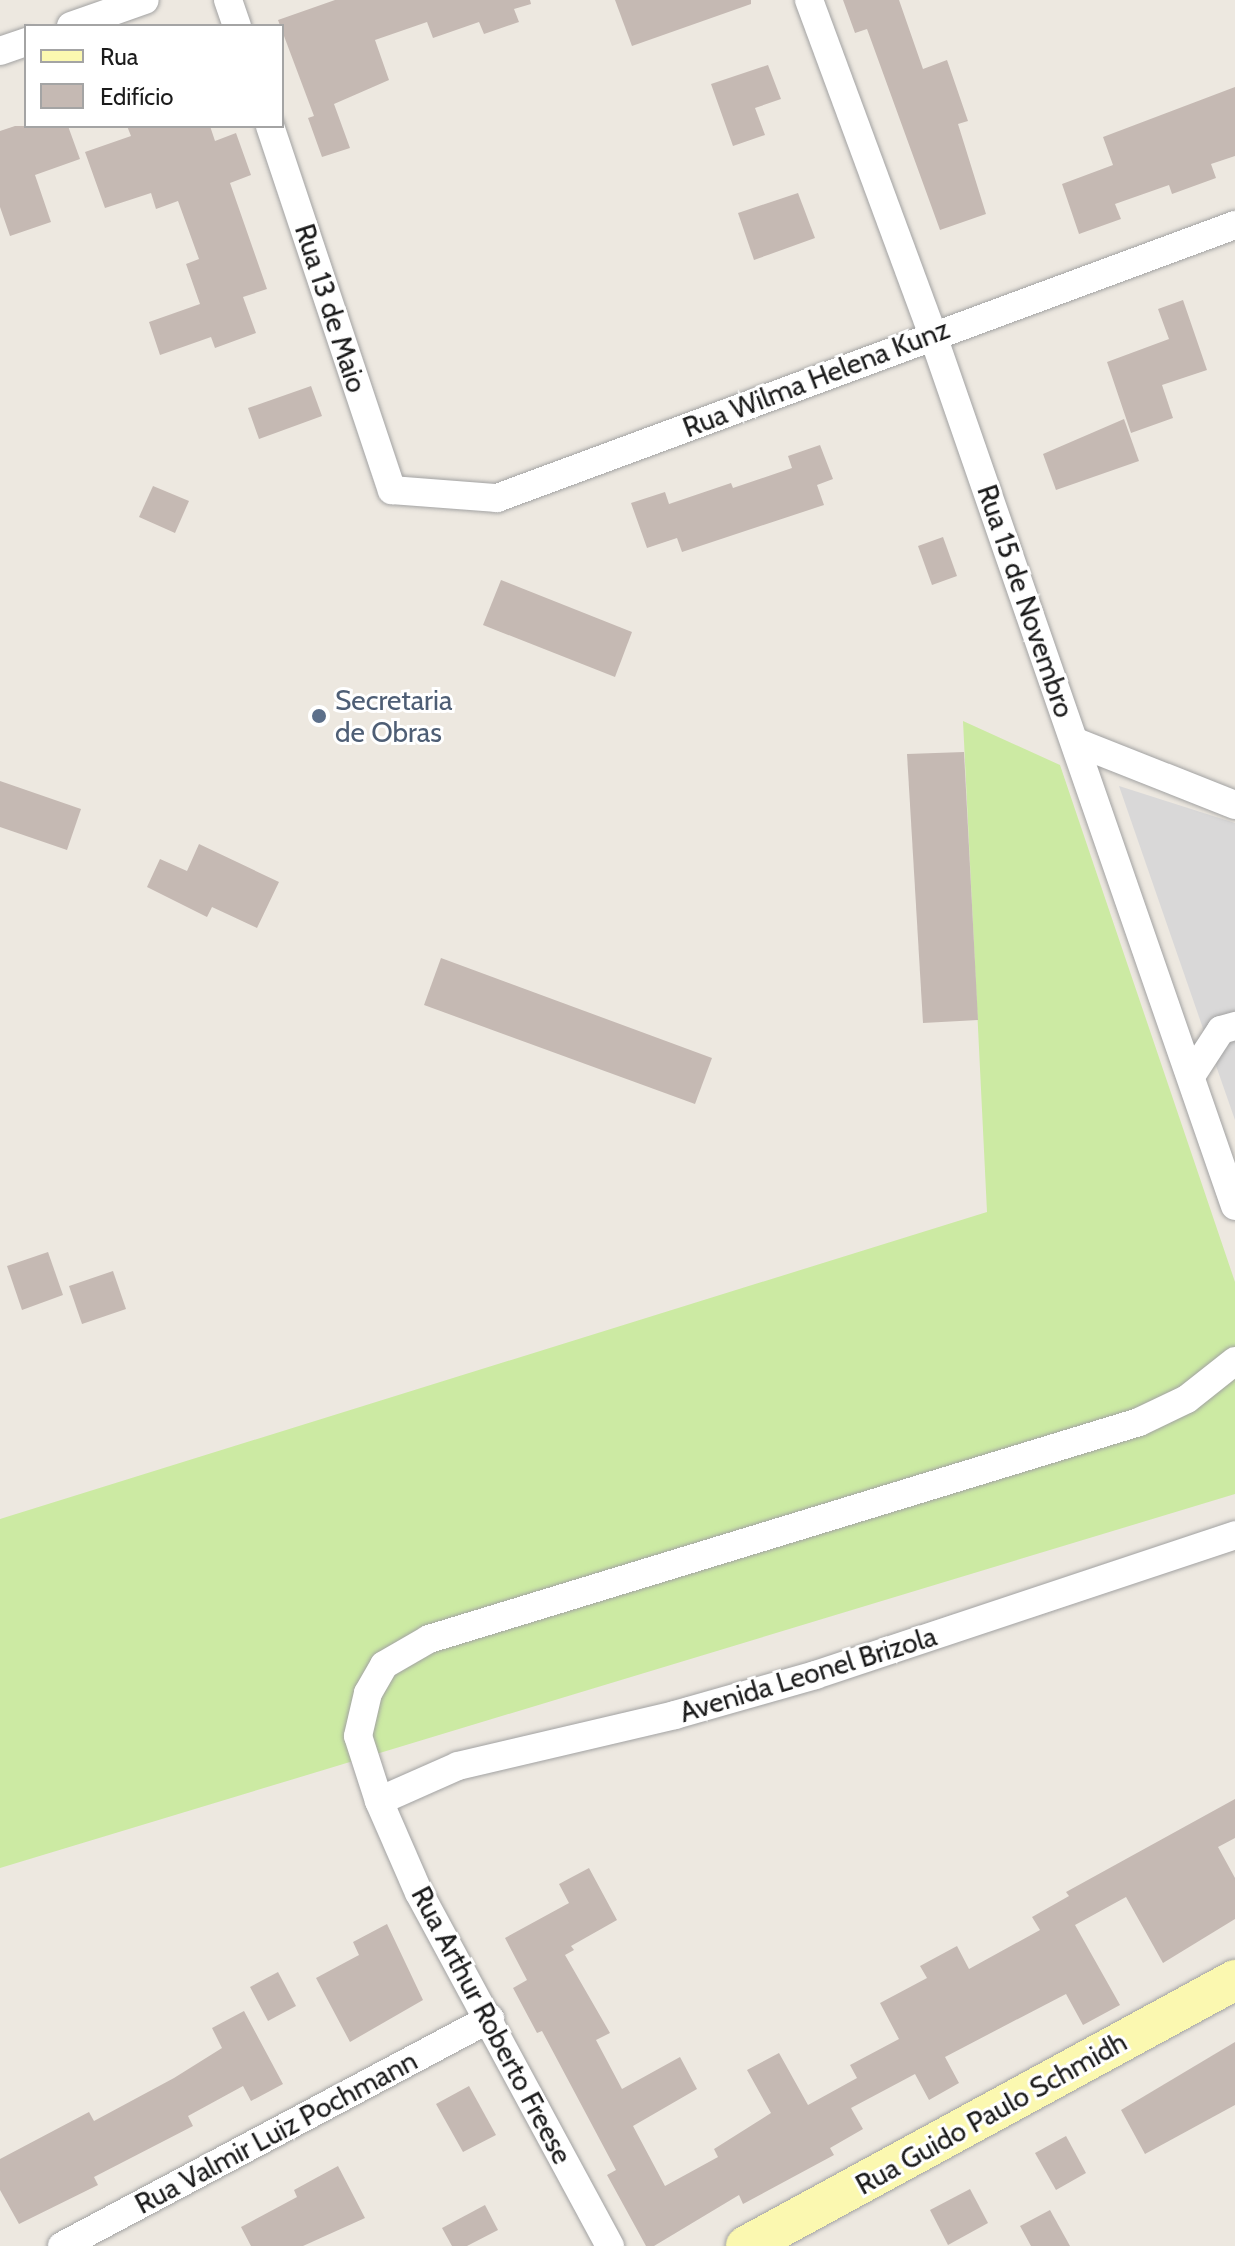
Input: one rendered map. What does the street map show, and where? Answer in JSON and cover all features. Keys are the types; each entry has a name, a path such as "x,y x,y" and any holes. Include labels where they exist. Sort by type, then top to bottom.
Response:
{"street":[{"path":"77,24 145,0"},
{"path":"228,0 236,24"},
{"name":"Rua 15 de Novembro","path":"809,0 932,333 1235,1206"},
{"path":"0,51 24,43"},
{"name":"Rua 13 de Maio","path":"271,128 392,490"},
{"name":"Rua Wilma Helena Kunz","path":"392,490 497,498 932,333 1235,225"},
{"path":"1076,742 1235,805"},
{"path":"1191,1076 1221,1030 1235,1026"},
{"name":"Rua Arthur Roberto Freese","path":"610,2246 490,2018 419,1893 379,1801 358,1736 368,1693 384,1665 429,1639 1139,1422 1187,1399 1235,1361"},
{"name":"Avenida Leonel Brizola","path":"379,1801 458,1766 675,1715 815,1675 1235,1535"},
{"name":"Rua Guido Paulo Schmidh","path":"746,2246 1235,1980"},
{"name":"Rua Valmir Luiz Pochmann","path":"62,2246 490,2018"}],"shaded area":[{"path":"1119,786 1235,823 1235,1120 1207,1040"}],"green space":[{"path":"963,721 1060,765 1235,1282 1235,1494 0,1868 0,1519 987,1212"}],"building":[{"path":"335,0 530,0 531,4 514,9 519,22 484,34 479,22 433,38 427,22 375,40 389,80 334,104 350,148 322,157 308,118 314,116 284,36 284,24 280,24 278,20"},
{"path":"615,0 751,0 751,4 632,46"},
{"path":"843,0 899,0 923,69 947,60 968,121 958,124 986,214 940,230 867,29 855,33"},
{"path":"768,65 781,99 755,108 765,135 733,146 711,84"},
{"path":"1235,87 1235,156 1211,164 1216,178 1172,194 1169,185 1115,204 1121,219 1079,234 1062,184 1113,165 1103,137"},
{"path":"15,126 69,128 80,159 35,175 51,222 10,236 0,207 0,131"},
{"path":"128,128 211,128 215,141 236,133 251,175 230,183 267,289 243,297 256,333 215,348 211,337 160,355 149,322 200,304 186,264 199,259 178,201 156,209 151,193 105,208 85,152 131,136"},
{"path":"798,193 815,238 754,260 738,213"},
{"path":"1183,300 1207,370 1162,385 1173,418 1131,433 1107,362 1169,339 1158,309"},
{"path":"311,386 322,416 259,439 248,408"},
{"path":"1124,419 1139,461 1056,490 1043,454"},
{"path":"820,445 833,479 817,485 824,505 682,552 677,538 647,548 631,503 665,492 669,504 731,483 733,488 792,468 788,456"},
{"path":"153,486 189,501 175,533 139,517"},
{"path":"943,537 957,576 932,585 918,546"},
{"path":"501,580 632,632 615,677 483,625"},
{"path":"964,752 978,1020 923,1023 907,754"},
{"path":"0,781 81,809 67,850 0,827"},
{"path":"199,844 279,882 257,928 212,907 207,917 147,887 160,859 187,871"},
{"path":"441,958 712,1058 695,1104 424,1005"},
{"path":"48,1252 63,1295 22,1310 7,1266"},
{"path":"113,1271 126,1309 82,1324 69,1286"},
{"path":"1235,1799 1235,1838 1218,1847 1235,1878 1235,1919 1163,1963 1126,1897 1075,1925 1120,2005 1083,2025 1066,1994 945,2057 959,2083 929,2100 915,2074 851,2108 863,2129 830,2148 834,2155 743,2204 739,2195 654,2246 646,2246 607,2175 616,2170 542,2031 537,2033 513,1988 527,1980 505,1938 569,1903 559,1884 589,1868 617,1920 571,1946 574,1950 565,1955 610,2033 596,2040 622,2089 680,2057 697,2089 633,2126 665,2186 718,2157 714,2149 771,2113 747,2070 779,2053 808,2105 857,2078 850,2065 899,2039 880,2003 927,1978 920,1966 957,1946 969,1969 1040,1930 1032,1917 1069,1896 1066,1892"},
{"path":"387,1924 423,2000 350,2042 316,1978 359,1955 353,1942"},
{"path":"278,1972 296,2006 268,2021 250,1987"},
{"path":"244,2011 283,2084 251,2101 243,2086 188,2116 193,2126 94,2177 98,2185 19,2224 0,2190 0,2159 89,2112 94,2121 174,2078 222,2048 212,2028"},
{"path":"1235,2042 1235,2105 1145,2154 1121,2110"},
{"path":"469,2086 496,2135 463,2152 436,2104"},
{"path":"1066,2136 1086,2173 1056,2190 1035,2153"},
{"path":"338,2166 365,2218 303,2246 251,2246 241,2227 297,2197 294,2190"},
{"path":"970,2189 988,2223 948,2245 930,2210"},
{"path":"485,2205 498,2230 467,2246 452,2246 442,2228"},
{"path":"1050,2210 1070,2246 1031,2246 1020,2226"}],"place":[{"name":"Secretaria de Obras","path":"319,716"}]}
